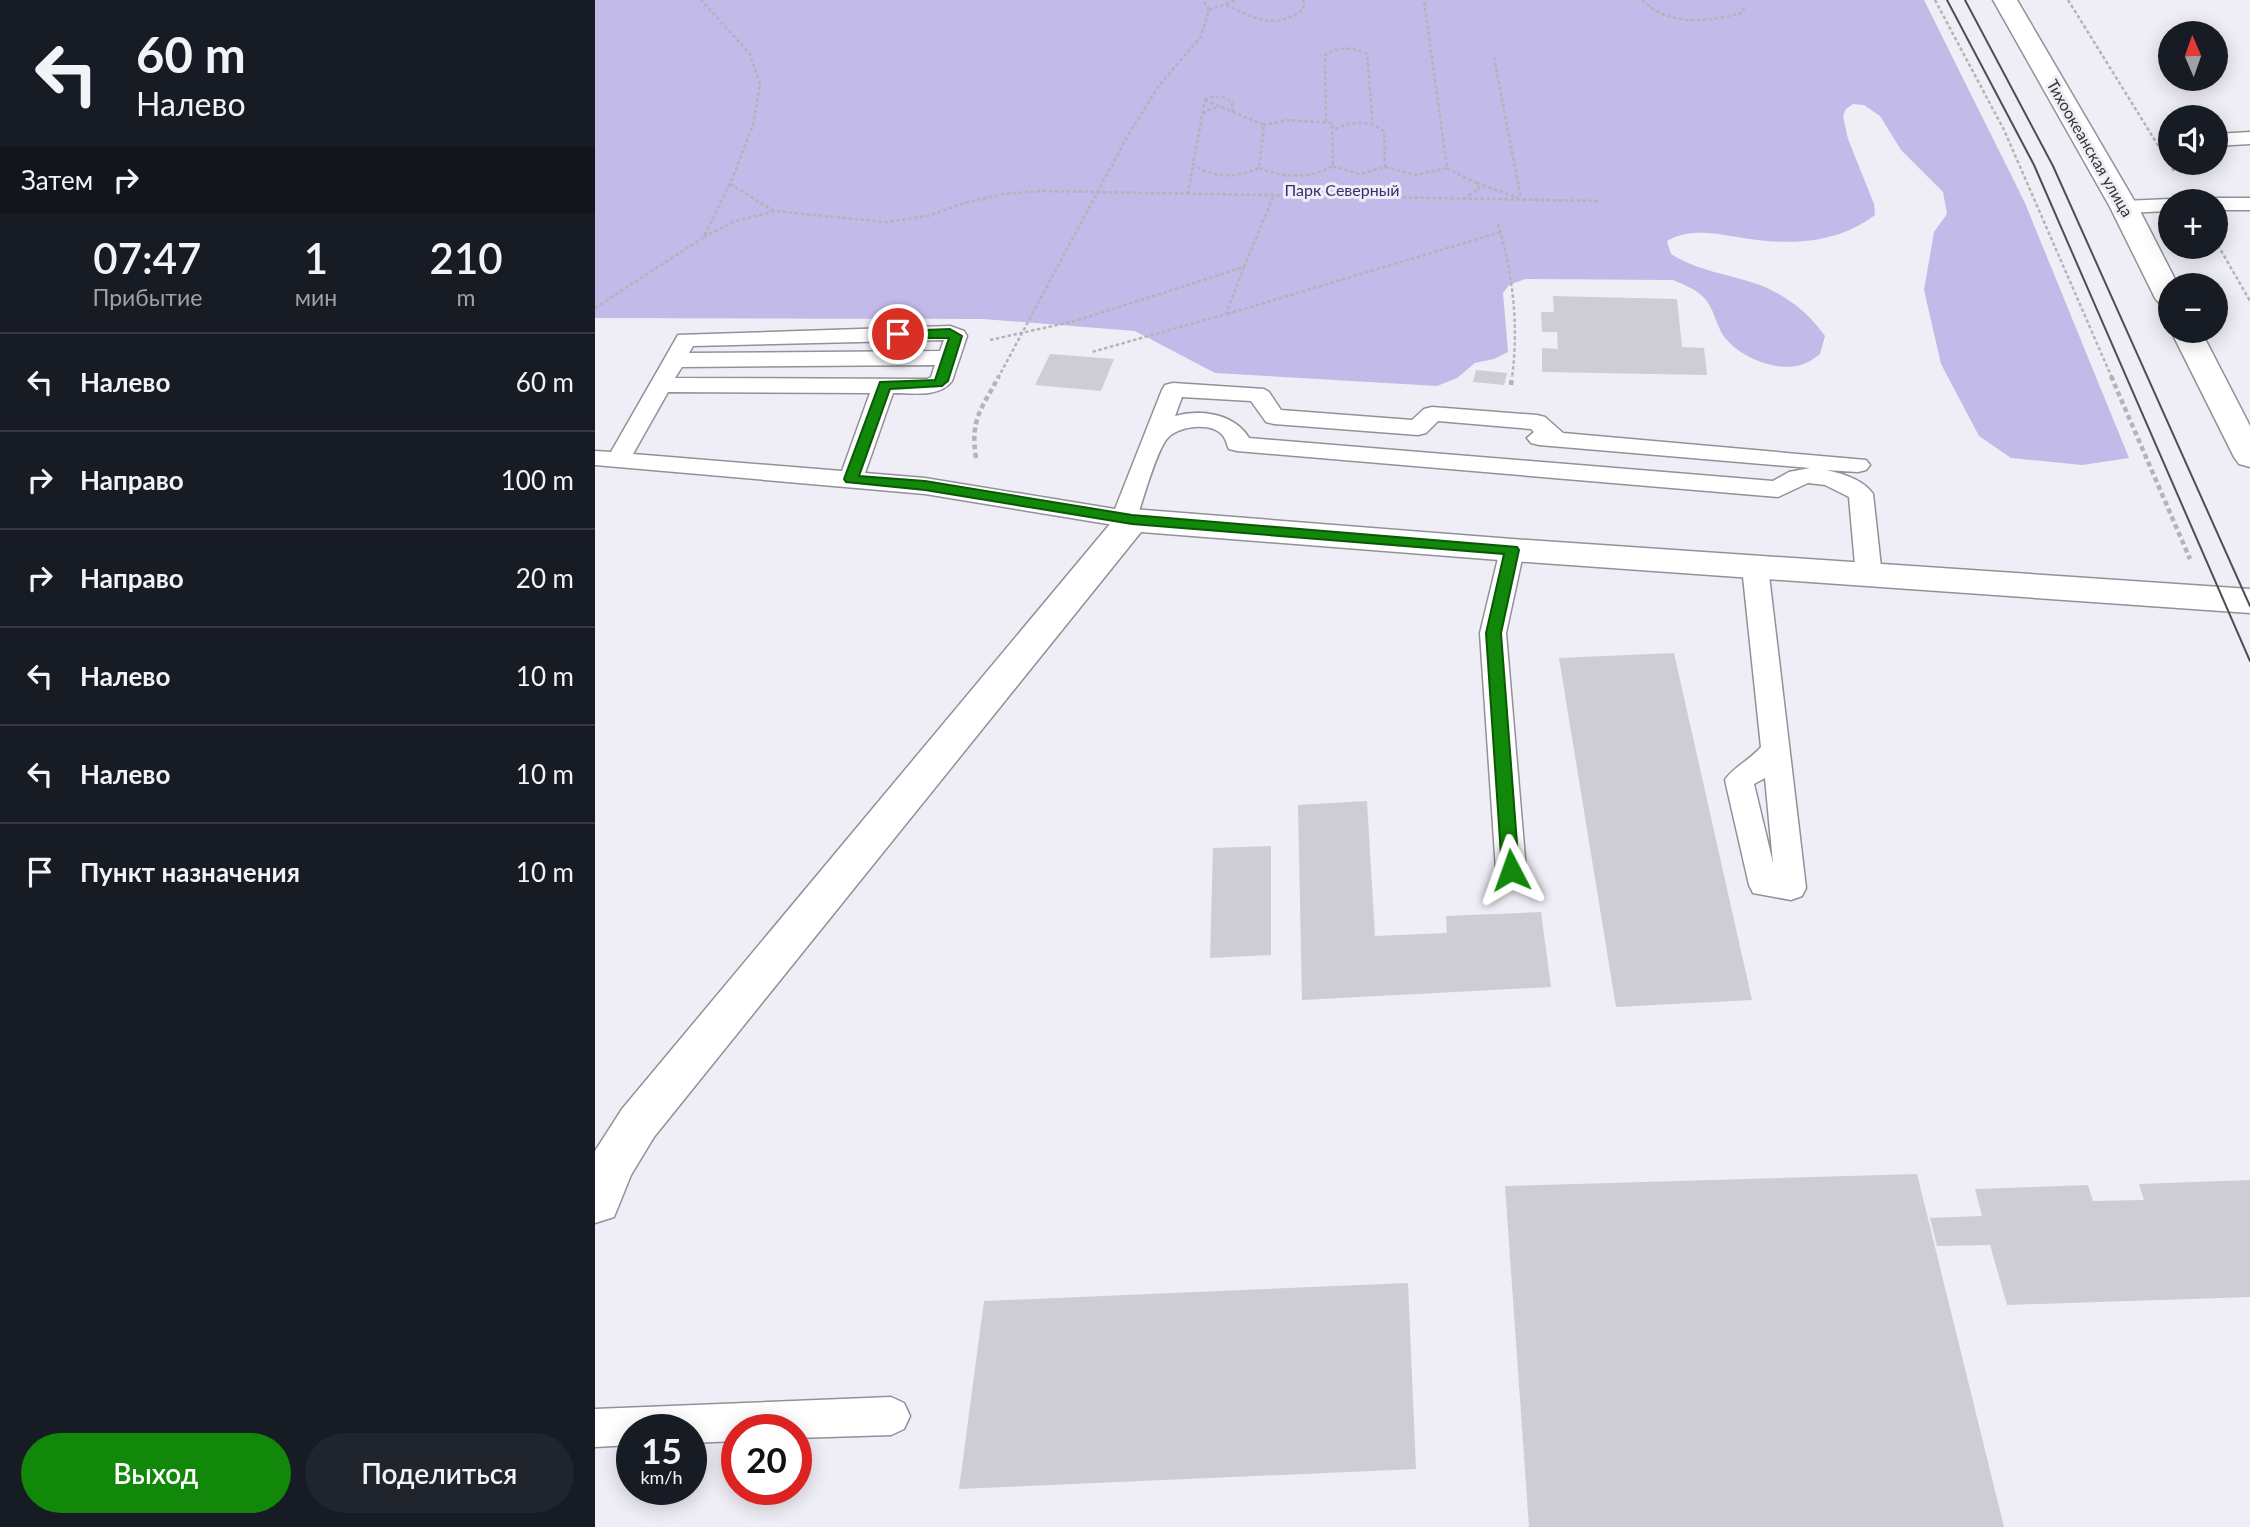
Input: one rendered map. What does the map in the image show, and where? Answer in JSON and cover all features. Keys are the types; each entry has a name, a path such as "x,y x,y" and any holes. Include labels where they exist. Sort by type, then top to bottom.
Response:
{"street":[{"name":"Тихоокеанская улица","path":"2005,0 2124,206 2158,274"},
{"path":"2192,343 2250,457"},
{"path":"596,1206 607,1172 638,1123 1128,519 1512,550 2250,601"}],"lane":[{"path":"2228,139 2250,138"},
{"path":"2228,204 2250,204"},
{"path":"2124,206 2158,205"},
{"path":"606,459 660,385 688,340 955,333 952,349 938,384 660,385"},
{"path":"851,479 884,385"},
{"path":"606,459 925,485 1128,519 1173,390 1256,394 1261,397 1269,412 1418,428 1761,457 1859,471"},
{"path":"1418,428 1432,414 1537,422 1556,439"},
{"path":"1163,418 1165,426 1187,420 1211,420 1229,426 1237,437 1237,444 1778,489 1788,480 1807,477 1829,477 1847,483 1859,471"},
{"path":"1859,471 1869,576"},
{"path":"1511,870 1493,633 1512,550"},
{"path":"1755,567 1776,750"},
{"path":"595,1427 891,1416"}],"path":[{"path":"701,0 750,54 760,84 753,125 730,184 704,237"},
{"path":"999,498 982,472 973,449 972,433 977,417 1126,136 1158,87 1201,36 1209,10 1203,0"},
{"path":"1209,10 1236,0 1236,9"},
{"path":"1226,5 1243,16 1278,20 1296,16 1304,9 1303,0"},
{"path":"1424,0 1447,168"},
{"path":"1642,0 1659,15 1685,19 1719,19 1741,13 1746,5"},
{"path":"1935,0 2004,130 2193,566"},
{"path":"2068,0 2178,178"},
{"path":"1326,122 1325,55 1330,50 1353,48 1367,54 1373,125"},
{"path":"1494,57 1521,199"},
{"path":"1188,194 1205,100 1208,97 1223,97 1232,102 1233,112"},
{"path":"1205,100 1264,125 1274,121 1332,123 1333,166"},
{"path":"1202,114 1221,107"},
{"path":"1334,130 1345,124 1373,125 1384,131 1385,167"},
{"path":"1259,168 1264,125"},
{"path":"1193,164 1213,176 1245,174 1259,168 1272,174 1309,176 1333,166 1352,174 1377,172 1385,167"},
{"path":"1385,167 1404,174 1426,174 1447,168 1476,183 1521,199"},
{"path":"1462,198 1476,193 1479,189 1476,183"},
{"path":"730,184 775,211"},
{"path":"595,308 704,237 735,221 775,211 886,222 928,216 964,203 1003,194 1040,191 1600,201"},
{"path":"1226,314 1274,195"},
{"path":"1498,224 1509,256 1517,348 1506,420"},
{"path":"1092,352 1501,232"},
{"path":"2226,259 2250,301"},
{"path":"952,349 1075,321 1244,267"}],"green space":[{"name":"Парк Северный","path":"595,0 1924,0 2025,203 2129,458 2082,465 2011,458 1979,436 1941,364 1924,290 1934,232 1947,214 1943,192 1901,150 1880,116 1864,105 1853,104 1846,109 1843,116 1848,139 1874,204 1875,215 1862,224 1834,236 1804,241 1746,239 1699,233 1677,236 1667,241 1671,254 1681,260 1767,288 1787,299 1812,320 1825,336 1820,354 1796,366 1772,365 1749,357 1723,335 1703,296 1673,280 1525,279 1509,285 1503,293 1508,352 1494,359 1475,363 1457,378 1437,386 1215,373 1135,331 983,319 595,318"}],"building":[{"path":"1553,296 1677,299 1682,347 1704,348 1707,375 1542,372 1542,348 1558,349 1557,332 1542,332 1541,312 1554,312"},
{"path":"1050,354 1114,359 1101,391 1035,385"},
{"path":"1476,370 1507,373 1504,385 1473,382"},
{"path":"1674,653 1752,1000 1616,1007 1559,658"},
{"path":"1367,801 1375,936 1447,933 1446,916 1541,912 1551,987 1302,1000 1298,805"},
{"path":"1271,846 1271,955 1210,958 1213,848"},
{"path":"1917,1174 2004,1527 1529,1527 1505,1186"},
{"path":"2250,1180 2250,1297 2007,1305 1990,1245 1937,1246 1930,1218 1982,1216 1975,1189 2088,1185 2093,1201 2144,1200 2139,1184"},
{"path":"1408,1283 1416,1469 959,1489 984,1301"}],"tram line":[{"path":"1947,0 2034,165 2250,661"},
{"path":"1965,0 2053,166 2250,606"}],"route":[{"path":"898,334 955,333 956,336 938,384 884,385 851,479 925,485 1132,520 1512,550 1493,633 1511,870"}]}
